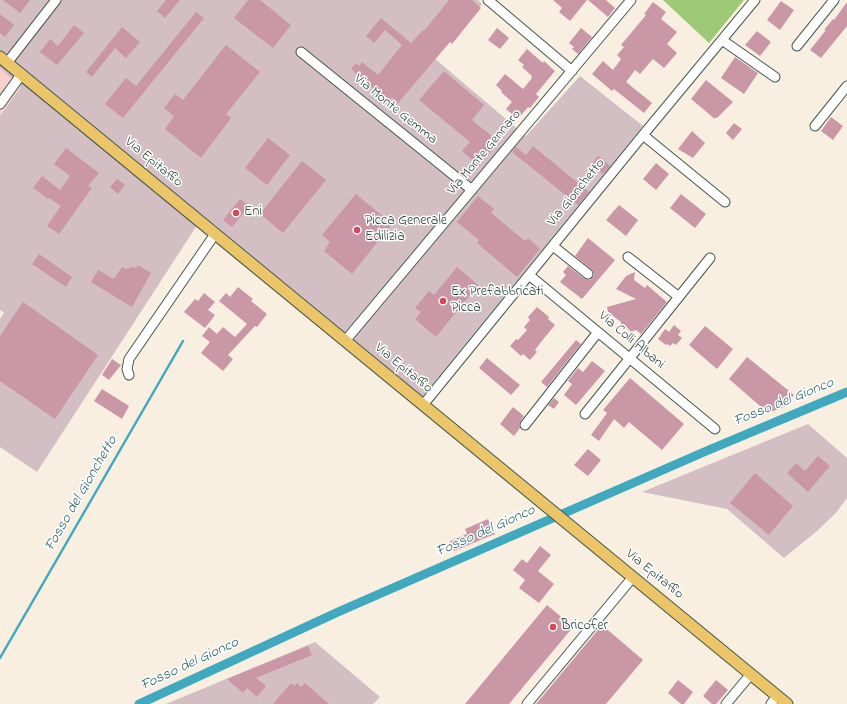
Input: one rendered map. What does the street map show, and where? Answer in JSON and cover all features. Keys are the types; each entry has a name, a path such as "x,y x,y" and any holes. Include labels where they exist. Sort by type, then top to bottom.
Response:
{"main road":[{"name":"Via Epitaffio","path":"4,60 345,342 751,674 774,700 787,704"}],"street":[{"path":"4,60 56,0"},
{"path":"488,0 572,71"},
{"name":"Via Monte Gennaro","path":"345,342 631,0"},
{"name":"Via Gionchetto","path":"423,405 755,0"},
{"path":"797,46 834,0"},
{"path":"722,40 775,78"},
{"name":"Via Monte Gemma","path":"301,52 472,190"},
{"path":"0,104 21,75"},
{"path":"815,126 847,86"},
{"path":"643,135 725,202"},
{"path":"129,375 127,369 129,359 215,234"},
{"path":"553,246 588,274"},
{"path":"628,257 679,297"},
{"path":"585,414 710,258"},
{"name":"Via Colli Albani","path":"529,275 716,429"},
{"path":"525,425 598,332"},
{"path":"527,704 633,577"},
{"path":"726,704 751,674"}],"shaded area":[{"path":"0,0 478,0 482,4 434,58 526,136 580,76 643,126 422,397 203,216 37,472 0,447 0,319 4,313 0,310 0,116 21,87 0,68"},
{"path":"0,68 22,87 0,116"},
{"path":"808,424 847,458 847,498 835,514 784,558 727,509 642,492"},
{"path":"315,642 380,697 373,704 166,704"}],"green space":[{"path":"663,0 744,0 709,43"}],"building":[{"path":"3,0 30,0 20,13"},
{"path":"166,0 180,0 165,18 157,11"},
{"path":"248,0 260,0 291,25 273,48 234,18"},
{"path":"449,0 472,0 481,8 452,44 450,42 398,103 392,97 388,102 351,69 356,63 359,66 362,62 378,75 402,45 385,30 374,43 366,36 381,18 411,43 423,30 424,31"},
{"path":"553,0 587,0 570,21 559,12 562,8"},
{"path":"588,0 606,0 615,8 608,17"},
{"path":"781,1 794,10 780,30 767,20"},
{"path":"653,2 666,12 661,19 677,32 667,44 677,53 664,68 653,59 640,74 635,70 626,82 652,103 644,113 614,89 612,91 592,74 603,61 613,70 621,59 617,55 624,47 621,45 646,15 644,14"},
{"path":"847,2 847,26 821,58 810,50"},
{"path":"196,12 204,18 123,118 105,104 126,78 136,86"},
{"path":"0,14 14,25 5,37 0,33"},
{"path":"74,25 84,33 57,65 40,52 50,39 58,46"},
{"path":"122,27 140,42 126,58 115,48 92,77 86,72"},
{"path":"497,28 509,38 500,49 488,40"},
{"path":"581,28 592,37 578,54 572,49 574,47 569,43"},
{"path":"757,31 771,42 760,56 745,45"},
{"path":"226,45 260,72 226,114 231,118 201,158 165,129 174,116 164,108 175,94 183,100"},
{"path":"527,49 555,71 536,94 539,97 518,119 506,109 512,102 496,85 505,74 523,89 532,76 522,67 524,65 518,60"},
{"path":"735,57 758,73 744,94 721,78"},
{"path":"444,71 484,105 472,120 499,142 479,166 462,151 470,142 419,100"},
{"path":"706,80 733,102 715,119 691,99"},
{"path":"831,117 843,126 833,140 821,131"},
{"path":"734,123 742,129 733,140 726,133"},
{"path":"692,131 705,143 693,158 678,149"},
{"path":"268,138 290,155 267,185 245,168"},
{"path":"533,146 589,192 578,205 512,152 516,147 526,155"},
{"path":"66,148 99,173 88,186 92,188 59,234 47,226 61,206 33,188 42,176 60,190 70,176 54,164"},
{"path":"598,156 610,166 603,174 592,164"},
{"path":"302,161 326,180 283,233 260,214"},
{"path":"656,163 669,174 656,190 643,179"},
{"path":"117,179 125,185 118,194 110,187"},
{"name":"Picca Generale Edilizia","path":"356,194 392,224 352,274 324,251 330,242 322,235"},
{"path":"681,194 706,214 695,228 670,208"},
{"path":"478,196 494,209 491,213 525,241 528,238 540,249 517,277 477,243 479,240 457,222"},
{"path":"240,199 249,206 232,227 223,220"},
{"path":"619,205 638,220 626,236 606,220"},
{"path":"588,238 615,260 582,299 560,282 566,275 563,272 568,266 585,279 590,280 593,277 594,275 592,270 575,256"},
{"path":"39,254 72,277 66,287 32,264"},
{"path":"138,265 151,273 132,307 91,282 98,270 114,279 122,267 126,269 133,267 136,268"},
{"name":"Ex Prefabbricati Picca","path":"457,267 478,285 436,337 415,319 421,312 415,308 429,291 434,295"},
{"path":"635,272 634,280 645,288 647,285 667,302 641,334 636,330 631,332 625,325 621,325 621,322 608,312 607,307 636,299 616,289 626,276"},
{"path":"238,287 253,299 251,301 267,314 257,327 255,326 228,355 233,359 223,371 201,353 210,342 202,336 209,327 217,334 223,327 235,337 247,324 219,301 226,293 230,297"},
{"path":"204,293 215,302 208,310 215,315 205,328 184,312 195,299 198,301"},
{"path":"23,302 98,355 55,419 0,381 0,336"},
{"path":"537,307 549,317 548,319 555,325 535,350 537,352 530,360 523,354 521,356 510,346 527,330 524,327 530,320 528,317"},
{"path":"674,325 681,331 678,335 682,338 676,345 673,343 670,346 667,344 666,345 658,339 665,329 669,332"},
{"path":"705,326 733,349 717,369 689,345"},
{"path":"576,340 581,344 547,387 541,382"},
{"path":"747,357 794,395 786,406 768,413 729,379"},
{"path":"487,358 520,385 511,395 479,368"},
{"path":"112,359 121,365 109,380 102,375"},
{"path":"592,361 605,371 576,405 564,395 572,384 568,381 578,368 583,372"},
{"path":"630,378 684,424 662,450 629,422 624,428 614,419 599,441 591,435 607,413 603,410"},
{"path":"102,389 129,406 122,419 94,401"},
{"path":"554,398 559,402 554,409 548,405"},
{"path":"513,407 524,416 519,424 520,428 514,436 500,424"},
{"path":"588,449 601,460 588,476 574,465"},
{"path":"818,456 830,466 808,492 787,473 796,463 805,471"},
{"path":"755,473 793,506 769,535 730,503"},
{"path":"488,519 495,534 454,551 450,541 467,534 465,529"},
{"path":"540,546 551,555 538,571 554,584 539,603 519,588 525,580 513,570 522,559 527,563"},
{"path":"547,605 573,627 509,704 465,704"},
{"path":"602,625 643,660 606,704 536,704"},
{"path":"308,646 312,655 256,678 266,686 257,697 247,688 243,693 227,679"},
{"path":"678,680 693,692 684,704 681,704 668,693"},
{"path":"716,680 728,690 716,704 712,704 703,696"},
{"path":"291,683 295,686 297,683 301,687 305,683 329,704 273,704"}],"waterway":[{"name":"Fosso del Gionchetto","path":"0,658 183,341"},
{"name":"Fosso del Gionco","path":"139,704 338,612 704,452 847,392"}],"place":[{"name":"Eni","path":"236,213"},
{"name":"Picca Generale Edilizia","path":"357,230"},
{"name":"Ex Prefabbricati Picca","path":"443,301"},
{"name":"Bricofer","path":"553,627"}]}
